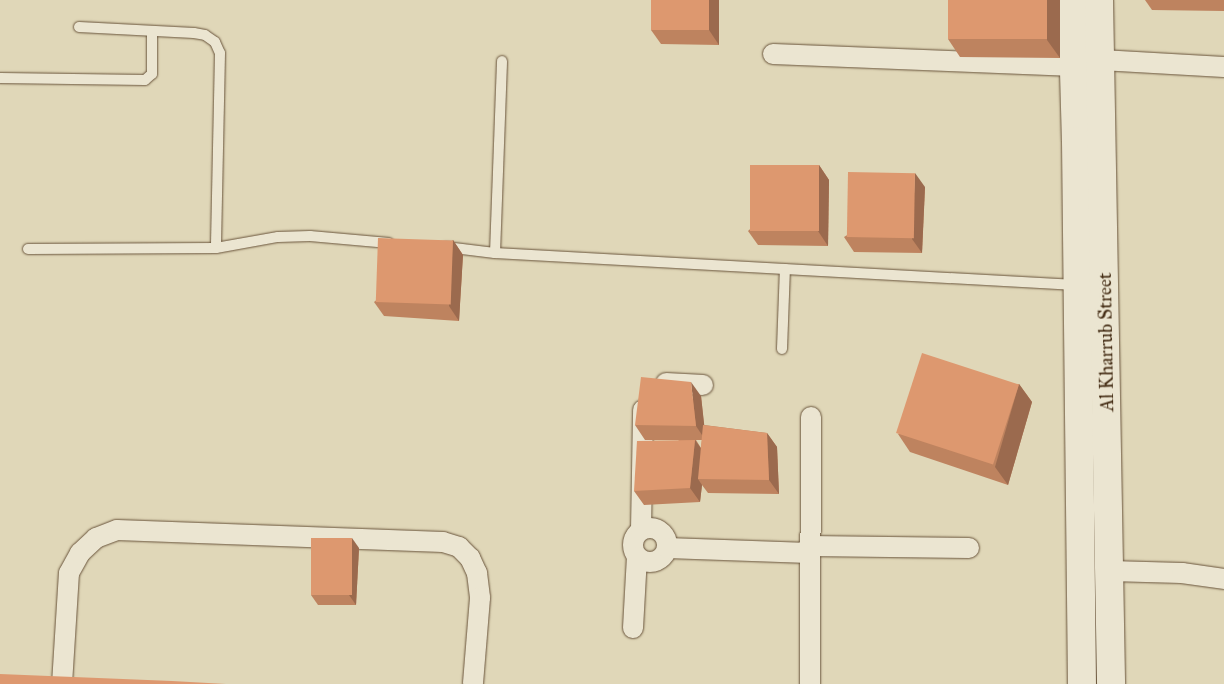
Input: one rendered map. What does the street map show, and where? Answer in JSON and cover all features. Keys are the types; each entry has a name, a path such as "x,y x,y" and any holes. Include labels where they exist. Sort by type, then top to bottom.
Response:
{"main road":[{"name":"Al Kharrub Street","path":"1072,0 1082,684"},
{"name":"Al Kharrub Street","path":"1099,0 1111,684"}],"street":[{"path":"773,54 1074,66"},
{"path":"1101,60 1224,67"},
{"path":"641,530 648,528 662,534 667,548 664,555 658,560 644,561 637,557 633,550 633,543 641,530 645,389 658,383 703,385"},
{"path":"810,684 811,416"},
{"path":"62,684 70,573 80,553 96,538 117,530 443,542 459,547 470,558 477,573 480,598 473,684"},
{"path":"667,548 809,550 969,548"},
{"path":"633,628 637,557"},
{"path":"1110,571 1182,573 1224,580"}],"lane":[{"path":"79,28 205,35 215,42 220,53 216,248"},
{"path":"0,78 145,80 152,74 152,31"},
{"path":"495,253 502,61"},
{"path":"28,249 216,248 278,237 310,236 403,244"},
{"path":"431,246 495,253 1077,285"},
{"path":"782,348 785,269"}],"building":[{"path":"651,0 709,0 709,30 651,30"},
{"path":"948,0 1047,0 1047,39 948,39"},
{"path":"750,165 819,165 819,231 750,231"},
{"path":"848,172 915,173 914,238 847,237"},
{"path":"378,238 453,241 451,305 376,302"},
{"path":"922,353 1019,385 993,464 896,433"},
{"path":"641,377 691,382 696,426 635,425"},
{"path":"703,425 767,433 769,480 698,479"},
{"path":"695,440 690,488 634,491 637,441"},
{"path":"311,538 352,538 352,595 311,595"},
{"path":"0,674 172,681 226,684 0,684"}]}
